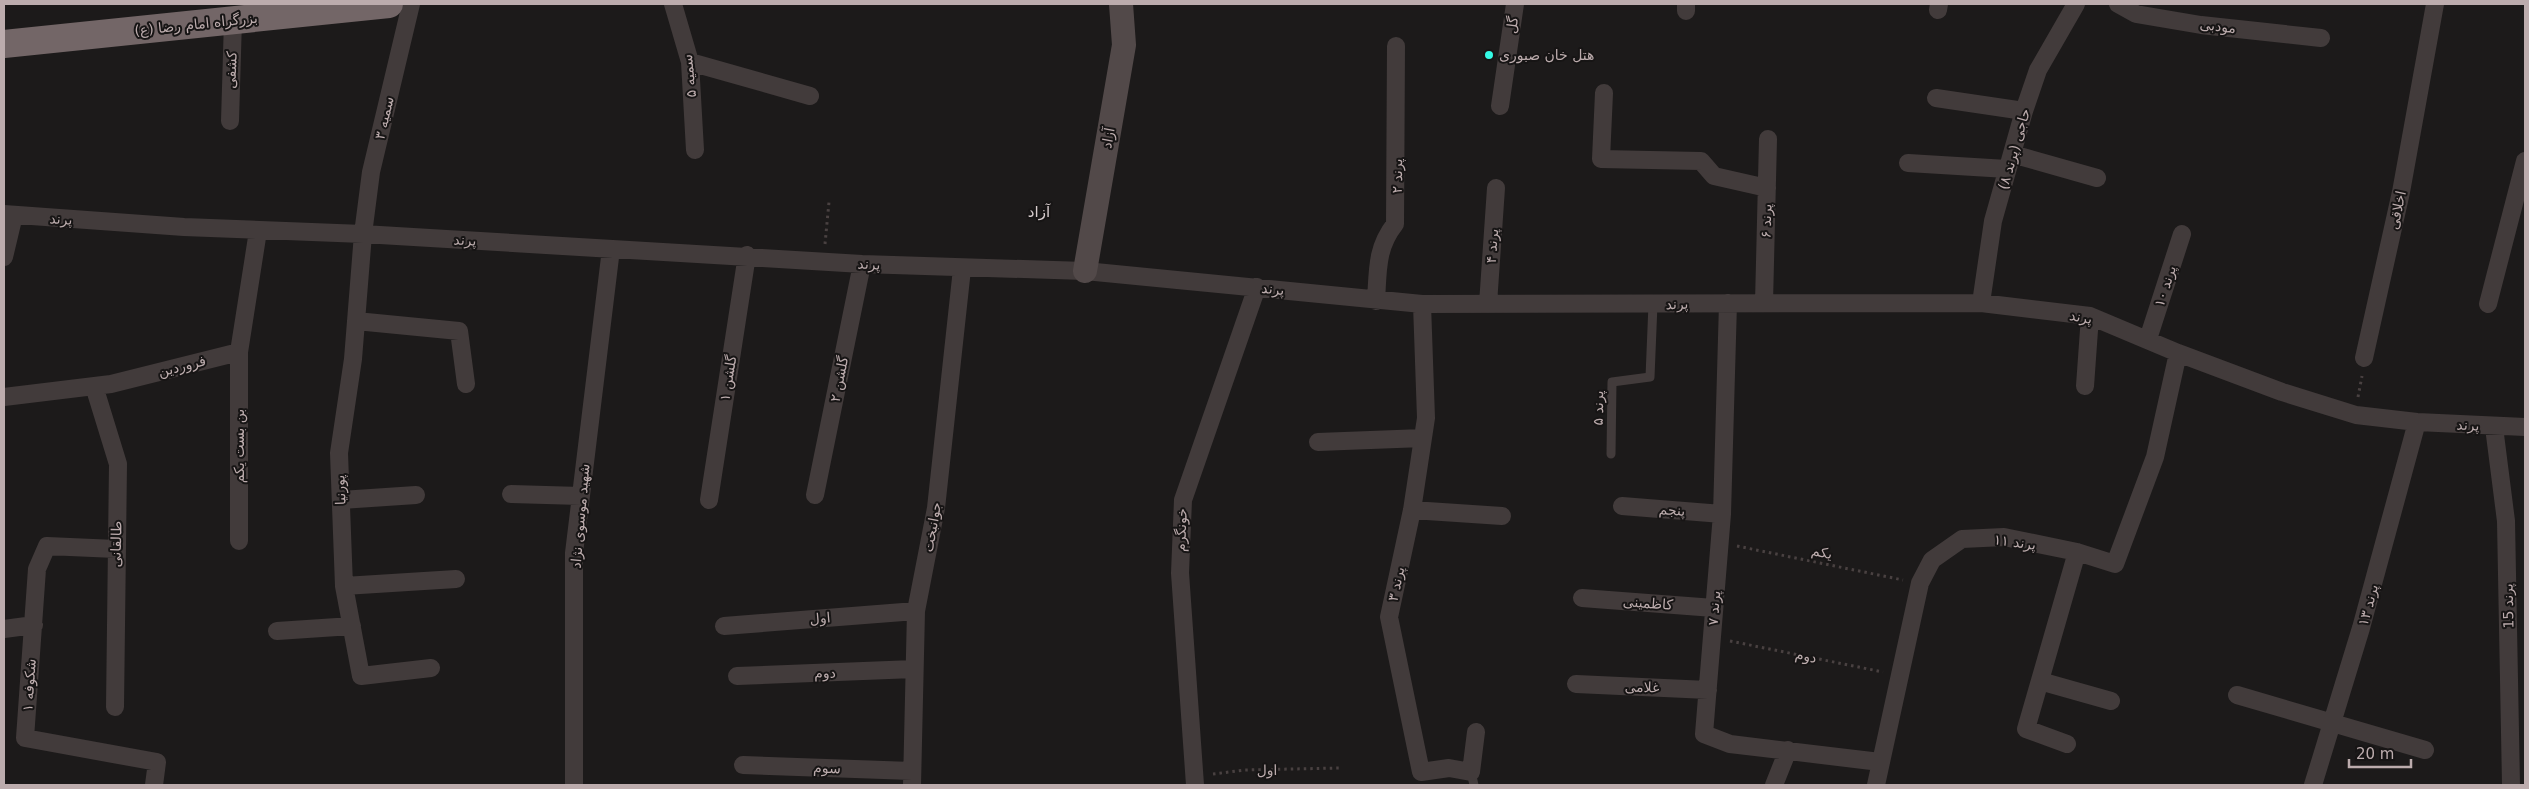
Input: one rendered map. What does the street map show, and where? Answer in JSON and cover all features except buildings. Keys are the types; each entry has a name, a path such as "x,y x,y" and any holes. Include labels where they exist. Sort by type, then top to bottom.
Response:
{"highway":[{"name":"بزرگراه امام رضا (ع)","path":"4,44 389,4"}],"street":[{"name":"سمیه ۳","path":"363,234 371,172 411,4"},
{"name":"سمیه ۵","path":"673,4 690,62 695,150"},
{"name":"آزاد","path":"1085,271 1124,46 1121,4"},
{"name":"گل","path":"1500,106 1515,4"},
{"name":"حاجی (پرند ۸)","path":"1982,303 1993,221 2024,111 2038,70 2076,4"},
{"name":"مودبی","path":"2118,4 2136,14 2201,25 2321,38"},
{"name":"اخلاقی","path":"2364,358 2401,192 2435,4"},
{"name":"کشفی","path":"230,121 233,20"},
{"name":"پرند ۲","path":"1376,300 1380,250 1384,237 1395,224 1396,46"},
{"path":"690,62 810,96"},
{"path":"1604,93 1601,159 1701,161 1714,176 1767,188"},
{"path":"1936,98 2024,111"},
{"name":"پرند ۶","path":"1764,303 1768,139"},
{"path":"1908,163 2009,161 2097,178"},
{"path":"2488,304 2525,162"},
{"name":"پرند ۴","path":"1488,304 1496,188"},
{"name":"پرند","path":"9,215 258,231 363,234 747,255 823,262 962,269 1085,271 1422,304 1982,303 2090,316 2178,353 2318,404 2356,415 2417,422 2525,426"},
{"path":"4,257 9,215"},
{"path":"238,352 258,231"},
{"name":"پورنیا","path":"363,234 353,359 339,453 344,586 361,676 431,668"},
{"name":"پرند ۱۰","path":"2148,339 2182,234"},
{"name":"شهید موسوی نژاد","path":"574,785 574,553 611,249"},
{"name":"گلشن ۱","path":"709,500 747,255"},
{"name":"گلشن ۲","path":"815,495 862,264"},
{"name":"جوانبخت","path":"912,778 916,611 936,508 962,269"},
{"name":"خونگرم","path":"1195,781 1180,573 1181,512 1183,500 1257,287"},
{"name":"پرند ۷","path":"1728,303 1722,514 1704,734 1730,744 1880,762"},
{"name":"پرند ۳","path":"1422,304 1426,418 1412,510 1389,617 1421,772 1449,768 1472,779 1476,732"},
{"path":"2085,386 2090,316"},
{"path":"356,321 459,331 466,384"},
{"name":"فروردین","path":"4,397 94,386 238,352"},
{"name":"بن بست یکم","path":"238,352 239,541"},
{"name":"پرند ۱۱","path":"1876,785 1920,583 1932,560 1962,538 2004,538 2077,552 2115,564 2155,457 2178,353"},
{"name":"طالقانی","path":"94,386 118,464 115,707"},
{"name":"پرند ۱۳","path":"2313,785 2333,723 2417,422"},
{"name":"پرند 15","path":"2494,426 2517,626 2511,785"},
{"path":"1318,442 1423,438"},
{"path":"511,494 581,496"},
{"path":"341,500 416,496"},
{"name":"پنجم","path":"1622,506 1722,514"},
{"path":"1412,510 1502,516"},
{"name":"شکوفه ۱","path":"116,549 47,546 38,569 26,738 157,762 154,785"},
{"path":"2067,744 2026,728 2077,552"},
{"path":"344,586 456,580"},
{"name":"کاظمینی","path":"1582,598 1714,608"},
{"name":"اول","path":"724,626 916,611"},
{"path":"4,629 34,625"},
{"path":"277,631 352,626"},
{"name":"دوم","path":"737,676 914,669"},
{"path":"2040,681 2111,701"},
{"name":"غلامی","path":"1576,684 1708,690"},
{"path":"2236,695 2425,750"},
{"path":"1774,785 1788,750"},
{"name":"سوم","path":"743,765 912,778"}],"lane":[{"name":"پرند ۵","path":"1611,454 1612,382 1650,377 1653,304"}],"path":[{"path":"823,262 829,202"},
{"path":"2356,415 2364,358"},
{"name":"یکم","path":"1720,542 1920,583"},
{"name":"دوم","path":"1712,637 1900,675"},
{"name":"اول","path":"1195,781 1238,771 1340,768"}],"place":[{"name":"هتل خان صبوری","path":"1489,55"}],"district":[{"name":"آزاد","path":"1039,212"}]}
